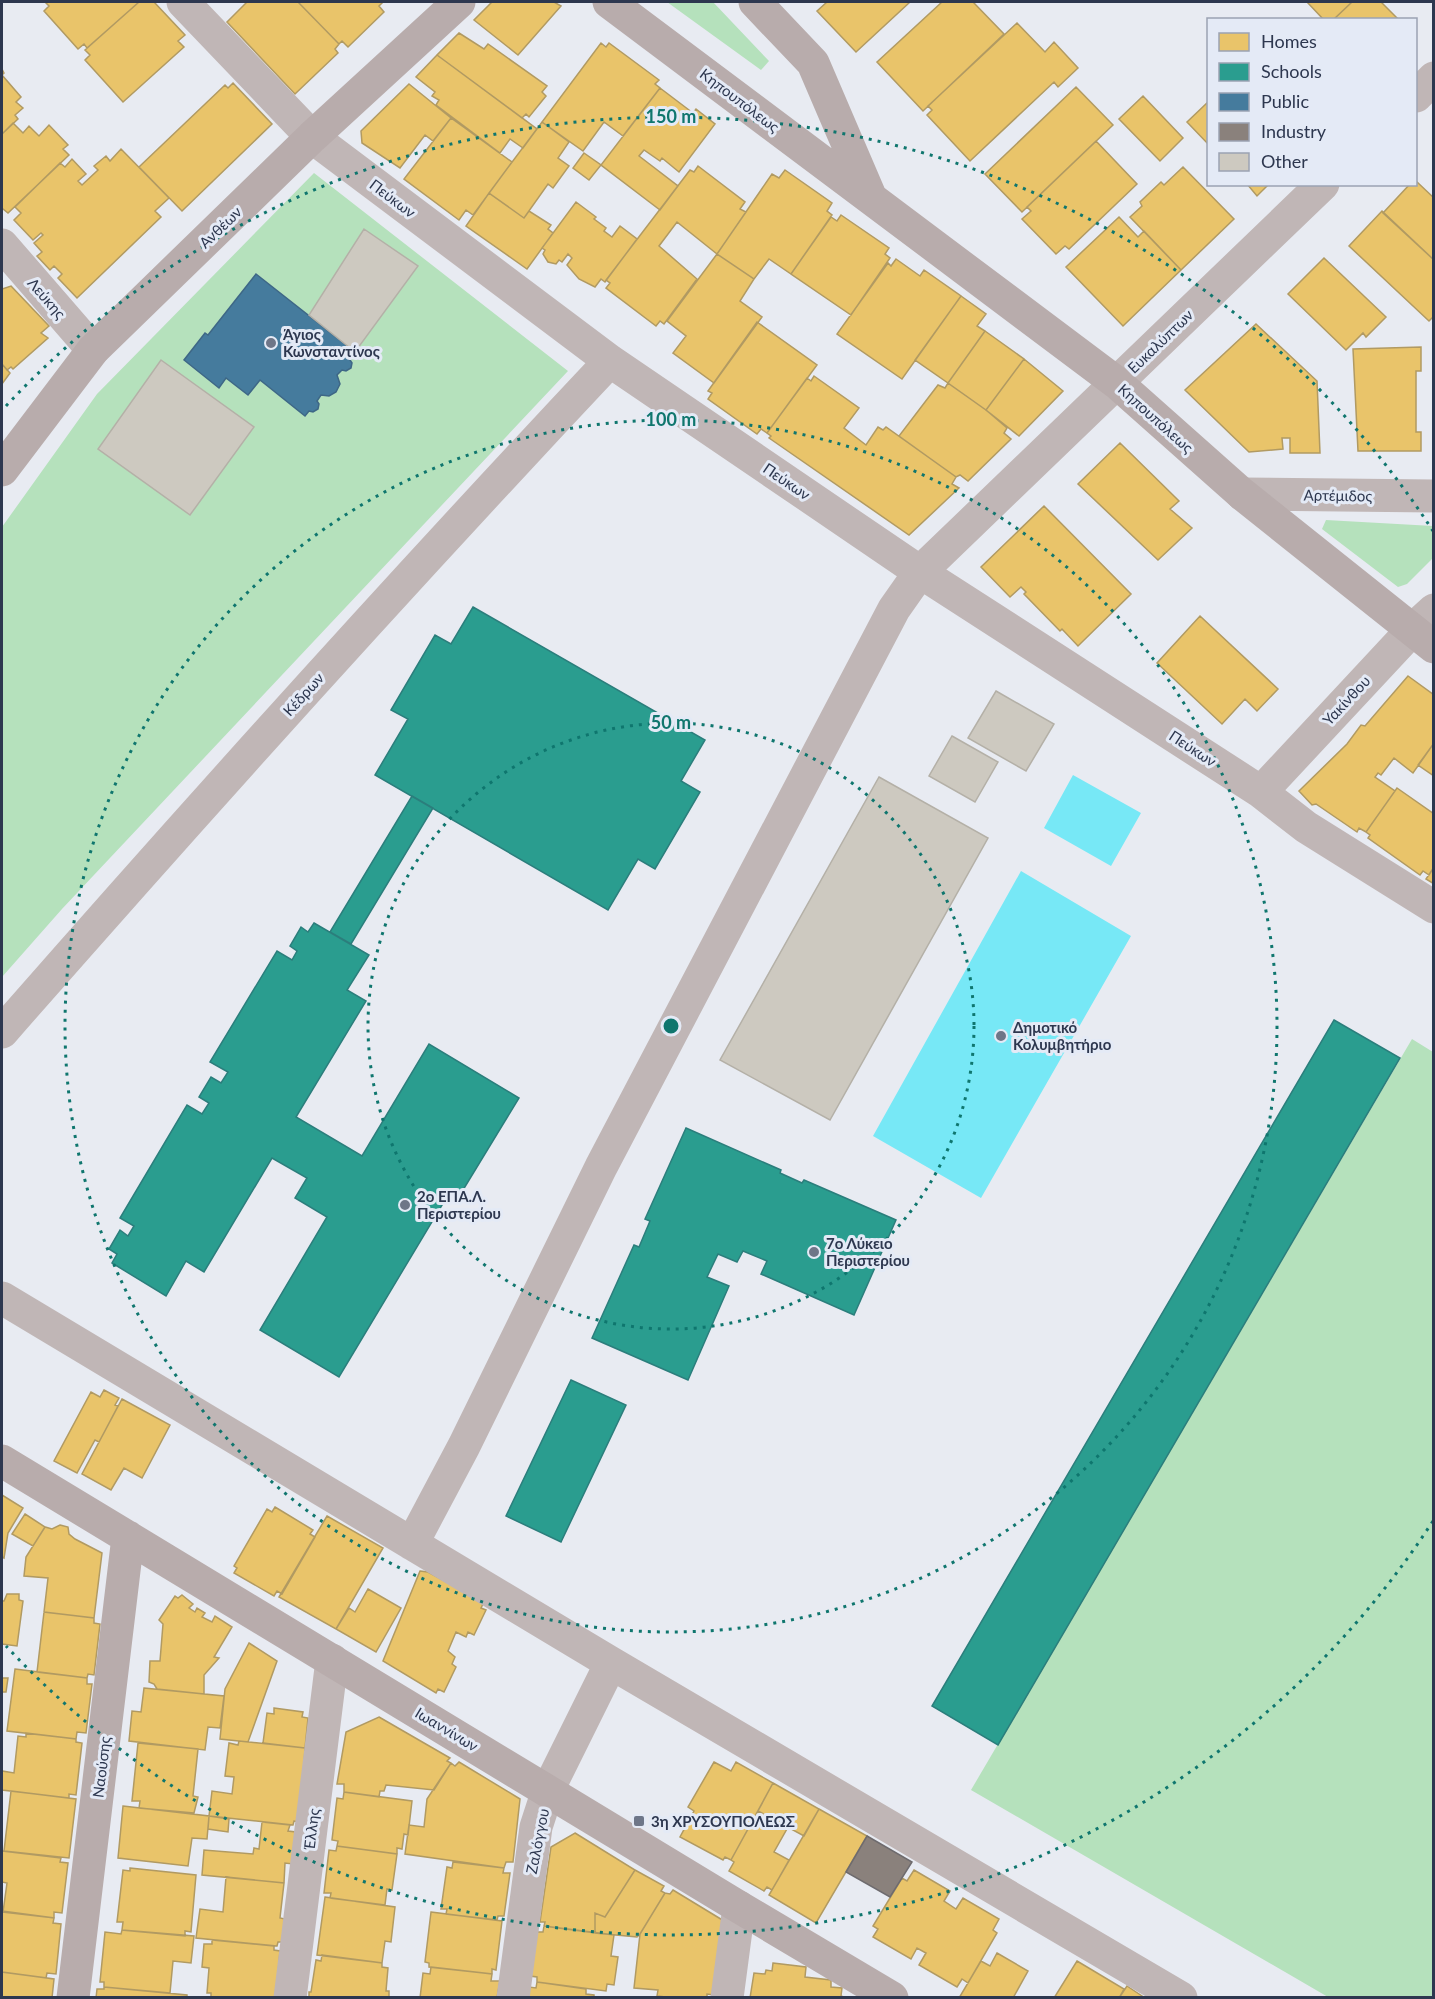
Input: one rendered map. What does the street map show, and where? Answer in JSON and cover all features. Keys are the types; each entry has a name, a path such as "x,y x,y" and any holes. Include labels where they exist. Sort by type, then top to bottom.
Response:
{"street":[{"name":"Πεύκων","path":"183,2 312,137 610,361 920,572 1261,792 1306,827 1434,907"},
{"name":"Ανθέων","path":"2,470 93,350 312,137 459,2"},
{"name":"Κηπουπόλεως","path":"609,2 1117,383 1242,494 1426,629"},
{"name":"Κηπουπόλεως","path":"755,2 813,63 871,198"},
{"path":"1417,95 1434,78"},
{"name":"Ευκαλύπτων","path":"412,1544 464,1446 601,1167 686,1001 894,609 920,572 1321,186"},
{"name":"Λεύκης","path":"2,244 93,350"},
{"name":"Κέδρων","path":"2,1032 170,840 400,586 610,361"},
{"name":"Αρτέμιδος","path":"1242,494 1434,496"},
{"name":"Υακίνθου","path":"1261,792 1426,629"},
{"path":"2,1298 611,1663 1181,1998"},
{"name":"Ιωαννίνων","path":"2,1461 892,1998"},
{"name":"Ναούσης","path":"73,1998 128,1537"},
{"name":"Έλλης","path":"290,1998 332,1660"},
{"name":"Ζαλόγγου","path":"513,1998 536,1827 548,1790 611,1663"},
{"path":"727,1998 739,1907"}],"green space":[{"path":"667,2 713,2 769,61 761,70"},
{"path":"314,173 568,371 62,909 2,977 2,527 97,394"},
{"path":"1326,520 1433,526 1433,558 1407,584 1398,587 1322,529"},
{"path":"1412,1039 1433,1052 1433,1997 1328,1997 971,1790"}],"water":[{"path":"1073,775 1141,813 1111,866 1044,828"},
{"name":"Δημοτικό Κολυμβητήριο","path":"1021,871 1131,936 981,1198 873,1136"}],"building: Homes":[{"path":"45,2 139,2 87,48 84,44 78,49 44,11 49,6"},
{"path":"139,2 154,2 185,35 178,41 184,47 123,102 85,60 90,55 85,50"},
{"path":"247,2 298,2 339,44 335,49 338,53 295,94 227,22"},
{"path":"298,2 383,2 379,6 384,12 348,47 342,41 339,44"},
{"path":"492,2 554,2 561,6 518,55 474,20"},
{"path":"827,2 910,2 856,52 817,11"},
{"path":"942,2 973,2 1004,34 923,111 877,62"},
{"path":"1307,2 1352,2 1335,18 1322,18"},
{"path":"1352,2 1381,2 1397,18 1335,18"},
{"path":"1017,23 1045,52 1054,42 1078,68 1058,87 1054,82 970,161 927,115 932,110 928,106"},
{"path":"459,33 484,49 488,44 547,86 542,92 546,96 529,117 526,114 522,118 437,55"},
{"path":"601,43 606,47 609,43 659,80 655,84 660,88 623,136 604,122 583,151 542,122"},
{"path":"437,55 537,129 523,148 510,139 500,153 436,105 439,100 432,96 435,92 416,77"},
{"path":"2,75 21,97 16,102 23,108 15,115 18,119 2,134"},
{"path":"233,83 272,124 182,211 139,167 225,85 228,88"},
{"path":"409,84 451,118 433,141 425,135 400,168 362,143 361,131"},
{"path":"1076,87 1113,125 1022,212 985,174"},
{"path":"660,88 693,113 696,109 715,124 679,172 662,158 660,161 644,150 639,156 678,186 660,210 601,165"},
{"path":"1143,96 1183,138 1160,161 1119,119"},
{"path":"1207,103 1207,143 1187,122"},
{"path":"451,118 512,162 473,215 466,210 459,220 404,179"},
{"path":"542,122 569,142 558,158 569,166 553,188 548,184 524,218 489,193"},
{"path":"13,123 23,133 29,126 39,136 49,125 68,145 63,149 69,155 8,213 2,210 2,134"},
{"path":"1096,141 1137,184 1069,249 1065,246 1056,254 1022,219 1031,211 1027,207"},
{"path":"121,149 169,198 155,211 161,217 77,298 58,278 62,274 54,266 50,270 37,256 42,252 34,243 43,235 41,233 33,240 14,220 21,213 15,207 60,163 65,167 72,159 86,174 78,181 82,185 98,170 94,166 106,156 110,161"},
{"path":"584,153 601,165 589,180 573,168"},
{"path":"698,166 745,202 740,209 746,212 717,254 677,222 659,246 697,279 664,324 660,321 656,326 606,288 610,283 606,280 690,170 694,172"},
{"path":"1183,167 1234,219 1181,270 1130,217 1142,206 1140,202 1161,182 1164,185"},
{"path":"785,170 832,203 827,211 832,215 791,274 769,259 754,279 717,254 772,174 779,178"},
{"path":"1417,182 1434,198 1434,260 1383,213 1408,186 1417,186"},
{"path":"1249,186 1267,186 1257,196"},
{"path":"489,193 524,218 529,211 551,225 548,229 553,233 527,269 466,226"},
{"path":"576,202 596,217 594,219 606,228 604,231 612,237 620,226 637,239 605,282 601,279 595,287 579,279 567,265 572,258 568,254 562,262 559,260 556,264 548,262 543,254 545,250 542,248"},
{"path":"1382,211 1434,260 1434,316 1429,321 1349,246"},
{"path":"841,215 889,248 885,254 890,258 851,315 791,274 831,217 837,221"},
{"path":"1119,217 1138,237 1144,231 1181,270 1123,326 1066,267"},
{"path":"717,254 754,279 740,301 762,317 714,383 673,353 686,336 667,321"},
{"path":"1324,258 1386,317 1366,337 1363,333 1346,350 1288,294"},
{"path":"896,259 920,276 924,270 961,296 902,379 837,334 888,263 891,266"},
{"path":"11,286 49,326 41,333 48,338 13,369 11,367 7,370 2,364 2,289"},
{"path":"961,296 986,314 977,326 985,331 948,383 915,360"},
{"path":"757,322 817,365 767,433 761,429 757,434 708,399 712,393 708,391"},
{"path":"1256,324 1317,381 1320,453 1290,453 1290,438 1282,438 1283,449 1249,452 1185,390"},
{"path":"985,331 1024,359 986,410 948,383"},
{"path":"1421,347 1421,371 1416,371 1416,432 1421,432 1421,451 1358,451 1353,349"},
{"path":"1024,359 1063,391 1019,436 986,410"},
{"path":"2,364 10,373 2,384"},
{"path":"814,376 859,408 844,428 866,445 878,427 883,430 886,427 956,477 952,484 959,488 909,535 769,438 771,436 767,433 807,378 811,381"},
{"path":"948,383 1007,428 1004,433 1011,439 968,481 960,475 956,477 899,436 938,385 945,388"},
{"path":"1120,443 1179,501 1170,509 1192,528 1158,560 1078,484"},
{"path":"1044,506 1131,594 1078,646 1024,594 1026,592 1021,587 1010,597 981,567"},
{"path":"1200,616 1278,689 1257,711 1245,699 1222,724 1157,663"},
{"path":"1408,676 1434,695 1434,743 1413,773 1394,758 1381,775 1378,773 1375,777 1395,791 1366,832 1359,828 1357,832 1316,804 1312,805 1299,791 1347,744 1361,725 1365,726"},
{"path":"1434,743 1434,776 1418,765"},
{"path":"1397,788 1434,814 1434,867 1429,875 1423,871 1420,875 1368,838 1370,835 1366,832"},
{"path":"1434,867 1434,884 1426,879"},
{"path":"104,1390 119,1398 115,1405 118,1406 99,1442 95,1440 77,1473 54,1461 91,1392 100,1397"},
{"path":"122,1399 170,1425 142,1478 124,1468 111,1490 82,1474"},
{"path":"2,1495 23,1508 8,1533 4,1558 2,1557"},
{"path":"275,1507 313,1530 310,1534 315,1537 282,1594 277,1591 274,1596 234,1573 237,1568 234,1566 267,1509 272,1512"},
{"path":"25,1514 45,1527 33,1546 12,1534"},
{"path":"327,1516 383,1548 336,1629 279,1597"},
{"path":"60,1525 68,1527 69,1534 75,1539 102,1553 94,1618 44,1612 48,1578 24,1576 26,1557 45,1527 52,1529"},
{"path":"420,1571 428,1572 484,1602 481,1608 486,1610 474,1635 468,1632 466,1637 456,1632 448,1651 455,1657 452,1664 456,1667 444,1692 438,1689 436,1693 383,1661"},
{"path":"368,1589 401,1608 376,1652 336,1629 349,1608 355,1612"},
{"path":"7,1594 19,1594 19,1600 23,1601 17,1646 2,1644 2,1601"},
{"path":"182,1595 193,1604 189,1608 195,1612 197,1608 205,1613 202,1617 212,1622 215,1616 232,1627 214,1657 219,1658 204,1675 204,1694 157,1689 149,1682 150,1661 160,1661 163,1624 159,1620 175,1596 178,1598"},
{"path":"44,1612 94,1618 94,1623 100,1624 94,1675 88,1674 87,1678 37,1672"},
{"path":"249,1643 277,1661 248,1742 220,1739 225,1689"},
{"path":"15,1669 87,1678 87,1684 92,1684 86,1733 77,1732 76,1739 7,1731"},
{"path":"2,1678 8,1678 6,1692 2,1692"},
{"path":"144,1688 224,1696 220,1728 208,1727 205,1750 129,1741 132,1711 141,1712"},
{"path":"274,1708 303,1712 302,1717 308,1718 305,1748 263,1743 267,1713 274,1714"},
{"path":"379,1717 450,1758 447,1761 451,1763 434,1790 386,1785 384,1791 380,1791 379,1797 344,1792 344,1784 337,1784 346,1732"},
{"path":"26,1733 76,1739 76,1742 82,1743 76,1795 69,1794 69,1798 2,1790 2,1771 14,1773 18,1736 26,1737"},
{"path":"239,1741 305,1748 301,1822 294,1821 293,1825 209,1816 212,1791 232,1794 234,1777 225,1776 229,1743 238,1745"},
{"path":"138,1743 198,1749 193,1796 198,1797 194,1813 139,1808 140,1801 132,1801"},
{"path":"459,1762 520,1799 513,1862 506,1862 504,1868 405,1854 409,1825 424,1827 427,1799 451,1763 455,1766"},
{"path":"714,1762 731,1771 736,1762 773,1783 731,1860 725,1857 723,1860 680,1837 694,1811 688,1807"},
{"path":"773,1783 819,1809 804,1836 758,1811"},
{"path":"11,1791 76,1799 69,1858 4,1851"},
{"path":"344,1792 412,1801 408,1835 404,1834 402,1849 397,1848 397,1854 337,1846 338,1841 332,1840 337,1798 343,1799"},
{"path":"123,1806 209,1816 207,1839 192,1838 188,1866 118,1858"},
{"path":"819,1809 867,1836 816,1923 769,1895"},
{"path":"758,1811 788,1827 774,1852 789,1860 772,1890 767,1887 764,1891 729,1871 734,1862 731,1860"},
{"path":"209,1816 229,1819 228,1832 208,1829"},
{"path":"262,1822 290,1825 288,1831 296,1832 293,1864 285,1863 284,1883 202,1875 204,1850 253,1854 254,1848 259,1849"},
{"path":"575,1833 635,1870 605,1917 595,1913 595,1933 544,1926 545,1922 540,1922 551,1847"},
{"path":"337,1846 397,1854 392,1890 387,1889 385,1905 330,1898 331,1893 324,1893 329,1850 336,1851"},
{"path":"2,1851 61,1858 60,1862 68,1863 62,1913 54,1912 54,1918 3,1912 7,1883 2,1882"},
{"path":"453,1862 504,1868 503,1873 510,1873 504,1916 498,1916 497,1920 446,1914 447,1909 441,1909 447,1867 452,1868"},
{"path":"130,1868 196,1875 191,1932 185,1931 185,1936 122,1930 123,1922 117,1922 123,1870 130,1871"},
{"path":"635,1870 664,1886 661,1891 665,1893 640,1934 637,1937 595,1933 595,1913 605,1917"},
{"path":"914,1870 950,1891 944,1901 956,1909 963,1898 999,1919 993,1930 997,1933 968,1983 962,1979 957,1987 919,1965 926,1953 917,1948 911,1959 873,1937 878,1929 873,1926 902,1878 907,1881"},
{"path":"226,1877 284,1883 280,1918 285,1919 283,1942 278,1942 277,1946 196,1938 200,1909 223,1912"},
{"path":"673,1890 724,1921 714,1995 707,1994 707,1998 657,1996 658,1990 634,1988 640,1934 665,1893 670,1894"},
{"path":"325,1897 395,1907 391,1942 385,1941 382,1963 317,1955"},
{"path":"2,1911 54,1918 53,1923 61,1924 56,1974 47,1973 46,1978 2,1972"},
{"path":"431,1912 502,1921 496,1970 492,1969 492,1974 429,1967 429,1963 425,1962"},
{"path":"544,1926 614,1935 611,1956 618,1957 614,1985 607,1984 606,1991 537,1982 537,1977 530,1976 536,1932 543,1932"},
{"path":"122,1930 194,1936 191,1963 173,1961 170,1993 104,1987 104,1982 100,1982 105,1932 121,1934"},
{"path":"212,1940 274,1946 274,1950 280,1951 276,1998 211,1997 211,1993 207,1993 209,1968 202,1967 204,1944 212,1944"},
{"path":"997,1953 1028,1971 1013,1998 959,1998 981,1961 990,1966"},
{"path":"322,1955 382,1963 382,1967 388,1968 386,1991 389,1991 389,1998 309,1998 316,1960 321,1961"},
{"path":"1077,1961 1124,1989 1119,1998 1054,1998"},
{"path":"773,1963 806,1967 805,1977 831,1980 831,1987 842,1988 841,1996 846,1998 750,1998 754,1973 765,1974 766,1970 772,1971"},
{"path":"431,1967 492,1974 491,1981 500,1981 497,1998 420,1998 423,1973 430,1974"},
{"path":"2,1972 54,1979 52,1998 2,1998"},
{"path":"537,1982 586,1989 586,1994 594,1995 594,1998 528,1998 529,1987 536,1988"},
{"path":"1127,1986 1145,1998 1119,1998"},
{"path":"104,1987 187,1995 187,1998 96,1998 97,1989 104,1989"}],"building: Schools":[{"path":"473,607 705,740 681,781 700,792 655,869 638,859 608,910 375,775 408,719 391,710 435,635 451,644"},
{"path":"412,796 433,808 351,944 330,932"},
{"path":"314,923 369,955 347,990 366,1001 296,1117 362,1156 429,1044 519,1098 460,1195 451,1190 339,1377 260,1330 327,1217 295,1198 307,1178 272,1158 204,1272 186,1261 166,1296 112,1263 117,1254 109,1249 120,1230 128,1236 134,1226 120,1218 187,1105 202,1114 209,1103 199,1097 211,1077 221,1083 228,1072 210,1062 277,951 292,960 297,951 290,946 301,927 308,932"},
{"path":"1334,1020 1400,1058 998,1745 932,1706"},
{"name":"7ο Λύκειο Περιστερίου","path":"686,1128 781,1170 780,1173 802,1183 804,1180 896,1220 854,1315 761,1274 767,1261 743,1251 737,1262 718,1254 707,1277 729,1286 688,1380 592,1338 634,1245 639,1247 650,1221 645,1219"},
{"path":"571,1380 626,1405 561,1542 506,1516"}],"building: Public":[{"name":"Άγιος Κωνσταντίνος","path":"256,274 355,352 350,360 351,368 346,371 342,370 337,375 340,384 336,392 329,396 321,395 317,401 318,409 313,412 309,411 305,416 260,380 248,395 226,378 219,388 184,360 205,333 208,335"}],"building: Industry":[{"path":"867,1836 912,1862 890,1897 846,1872"}],"building: Other":[{"path":"364,229 418,266 355,352 309,315"},
{"path":"161,360 254,427 190,515 98,449"},
{"path":"996,691 1054,724 1026,771 968,738"},
{"path":"952,736 998,762 975,802 929,776"},
{"path":"879,777 988,838 830,1120 720,1060"}],"place":[{"name":"Άγιος Κωνσταντίνος","path":"271,343"},
{"name":"Δημοτικό Κολυμβητήριο","path":"1001,1036"},
{"name":"2ο ΕΠΑ.Λ. Περιστερίου","path":"405,1205"},
{"name":"7ο Λύκειο Περιστερίου","path":"814,1252"},
{"name":"3η ΧΡΥΣΟΥΠΟΛΕΩΣ","path":"639,1821"}]}
